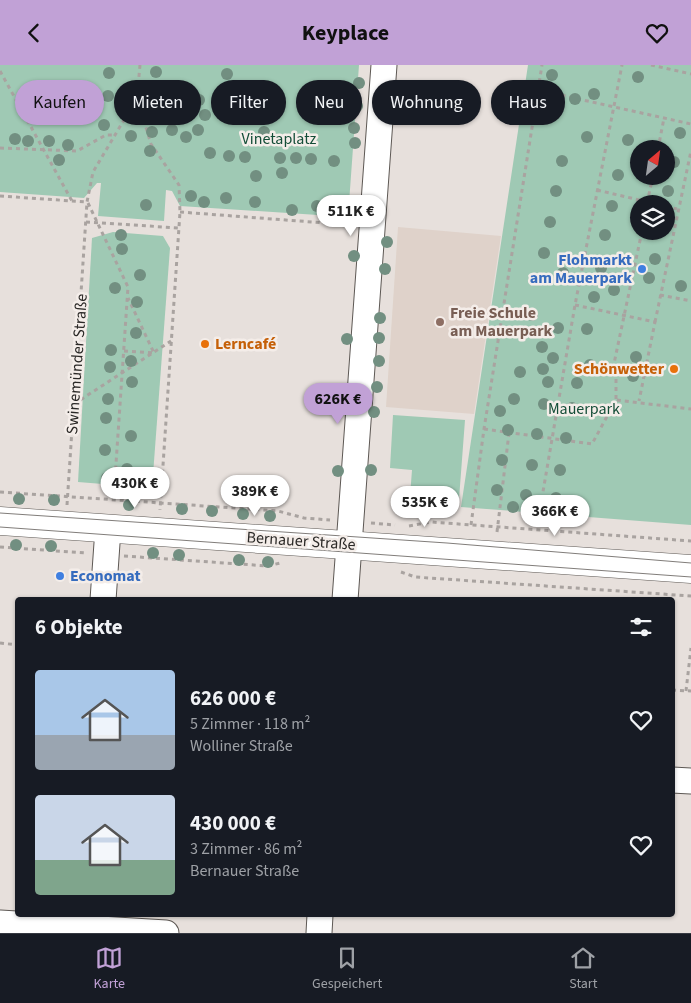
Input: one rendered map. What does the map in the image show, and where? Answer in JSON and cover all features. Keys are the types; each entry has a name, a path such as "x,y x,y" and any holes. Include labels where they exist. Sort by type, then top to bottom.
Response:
{"main road":[{"name":"Bernauer Straße","path":"0,521 691,569"}],"street":[{"path":"345,597 384,65"},
{"path":"103,597 108,529"},
{"path":"675,780 691,781"},
{"path":"319,933 320,917"},
{"path":"0,923 80,925 166,933"}],"path":[{"path":"139,80 140,65"},
{"path":"540,80 542,65"},
{"path":"539,515 596,190 622,65"},
{"path":"651,65 691,74"},
{"path":"0,71 72,201"},
{"path":"565,96 691,124"},
{"path":"660,140 664,118"},
{"path":"114,493 128,287 87,202 93,172 120,125"},
{"path":"145,125 150,144 179,185 180,212 159,532"},
{"path":"471,525 484,429 532,125"},
{"path":"0,147 77,151 106,135 114,135"},
{"path":"639,401 677,209 691,151"},
{"path":"596,190 630,199"},
{"path":"0,196 87,202"},
{"name":"Swinemünder Straße","path":"66,526 87,202"},
{"path":"180,212 352,225"},
{"path":"86,222 179,228"},
{"path":"484,429 592,444 616,400 616,379 612,373 640,240"},
{"path":"660,295 691,301"},
{"path":"128,298 154,353"},
{"path":"575,305 655,322"},
{"path":"74,404 171,341"},
{"path":"124,351 154,353"},
{"path":"616,400 639,401 691,409"},
{"path":"498,529 509,433"},
{"path":"0,492 278,511 316,519"},
{"path":"390,524 410,526 431,522 498,529 691,541"},
{"path":"0,547 90,553"},
{"path":"117,555 268,566 284,562"},
{"path":"399,571 415,577 691,597"},
{"path":"0,643 15,645"},
{"path":"686,691 691,648"},
{"path":"675,690 691,691"}],"shaded area":[{"name":"Freie Schule am Mauerpark","path":"398,227 501,236 474,414 386,407"}],"green space":[{"name":"Vinetaplatz","path":"0,65 359,65 358,80 296,80 296,125 355,125 348,217 180,206 172,191 166,190 164,221 98,216 101,183 97,183 84,198 0,192"},
{"name":"Mauerpark","path":"528,65 691,65 691,525 461,507 519,125 565,125 565,80 526,80"},
{"path":"113,232 163,236 170,248 152,488 78,482 92,238"},
{"path":"393,415 465,420 459,499 410,496 412,470 390,468"}],"tram line":[{"path":"0,513 447,543 691,563"},
{"path":"0,527 691,577"}],"place":[{"name":"Flohmarkt am Mauerpark","path":"642,269"},
{"name":"Freie Schule am Mauerpark","path":"440,322"},
{"name":"Lerncafé","path":"205,344"},
{"name":"Schönwetter","path":"674,369"},
{"name":"Economat","path":"60,576"}]}
